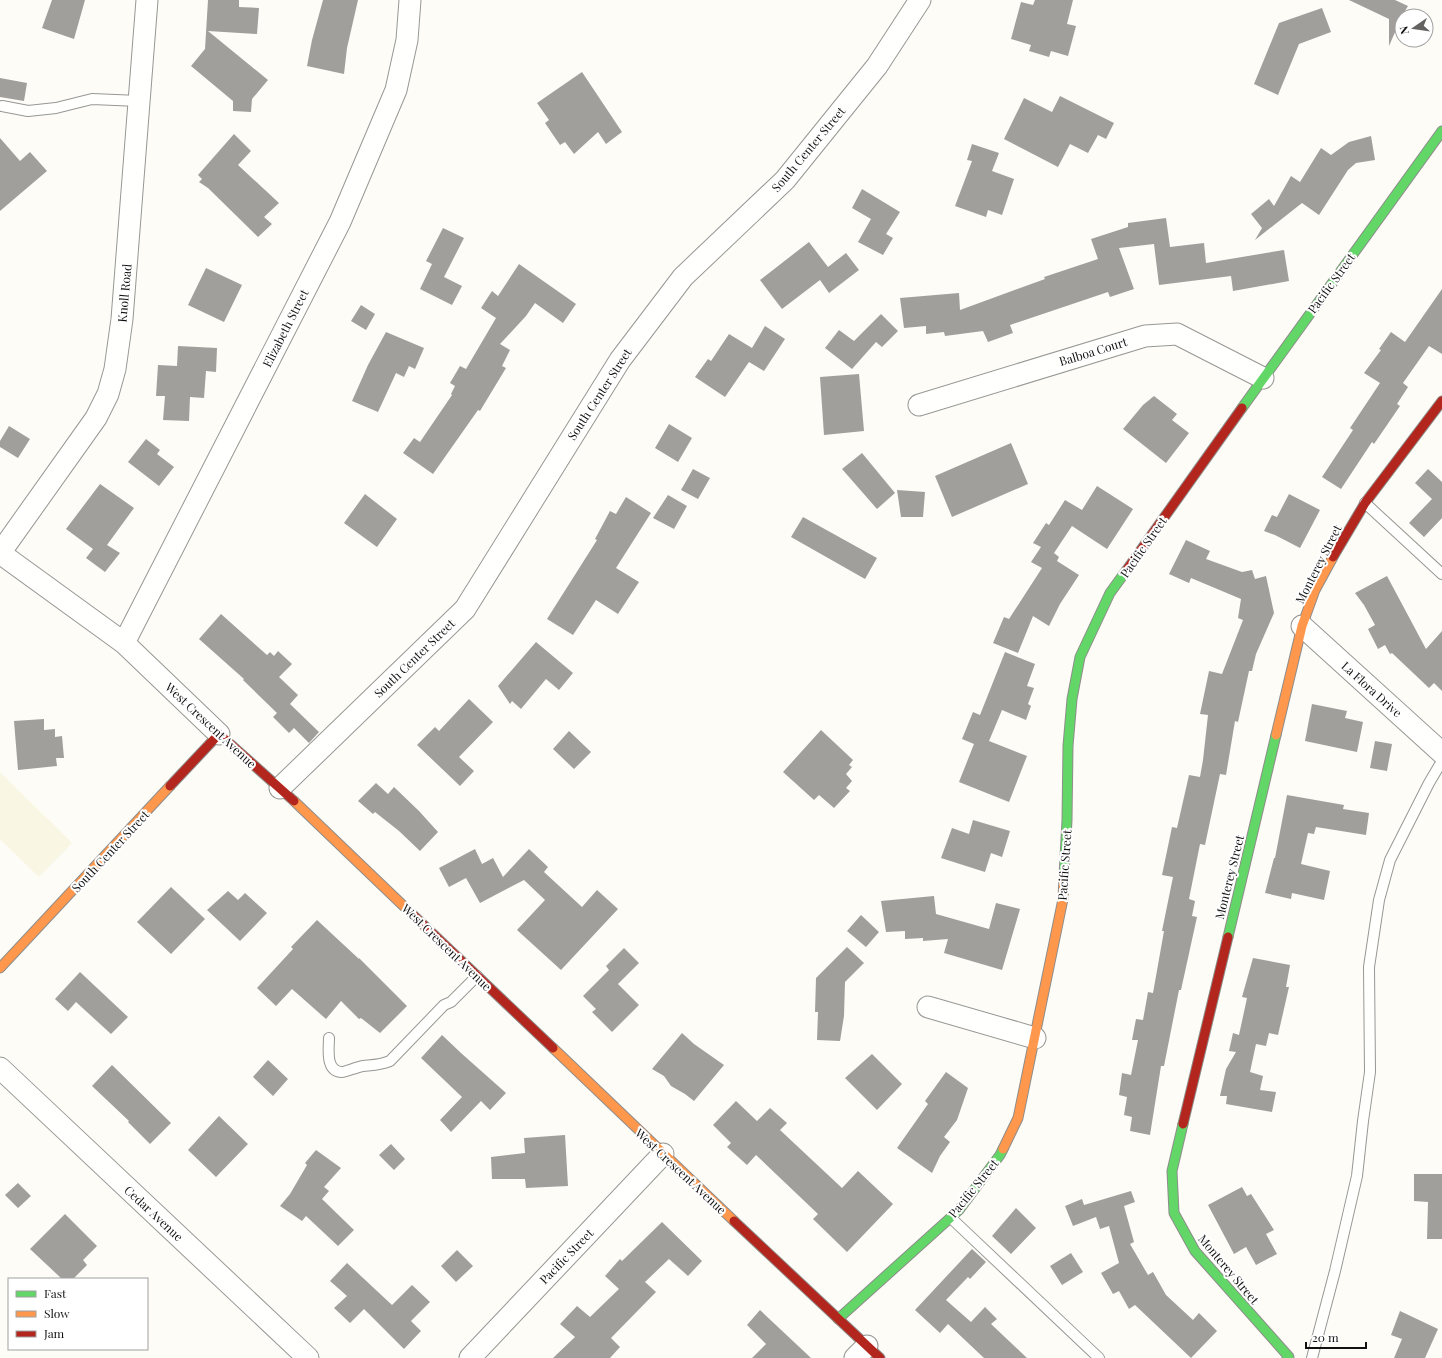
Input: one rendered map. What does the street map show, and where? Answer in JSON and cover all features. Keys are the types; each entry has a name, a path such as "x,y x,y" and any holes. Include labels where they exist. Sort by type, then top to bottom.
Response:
{"street":[{"name":"Knoll Road","path":"0,553 96,418 110,388 116,369 122,319 147,0"},
{"name":"Elizabeth Street","path":"124,643 340,222 396,90 407,40 410,0"},
{"name":"South Center Street","path":"280,788 465,609 620,360 683,277 785,180 877,66 920,0"},
{"name":"Pacific Street","path":"838,1319 959,1210 1000,1155 1018,1118 1063,899 1067,820 1068,746 1072,699 1080,657 1110,593 1263,378 1442,131"},
{"name":"Balboa Court","path":"919,405 1145,336 1177,334 1263,378"},
{"name":"Monterey Street","path":"1289,1358 1195,1251 1174,1213 1172,1171 1302,626 1315,590 1365,503 1442,401"},
{"name":"West Crescent Avenue","path":"0,553 124,643 219,734 280,788 838,1319 867,1354"},
{"name":"La Flora Drive","path":"1302,626 1442,753"},
{"name":"South Center Street","path":"0,968 219,734"},
{"path":"928,1007 1035,1038"},
{"name":"Cedar Avenue","path":"0,1068 308,1358"},
{"name":"Pacific Street","path":"470,1358 663,1154"}],"lane":[{"path":"2,106 28,111 56,108 92,100 139,101"},
{"path":"1365,503 1442,574"},
{"path":"1312,1358 1336,1271 1357,1176 1370,1072 1369,967 1379,900 1390,860 1429,783 1442,761"},
{"path":"328,1038 329,1062 335,1070 342,1072 362,1066 383,1064 390,1061 444,1005 451,1002 477,976"},
{"path":"951,1218 1099,1358"}],"shaded area":[{"path":"0,772 72,843 39,877 0,839"}],"building":[{"path":"52,0 85,0 74,39 42,28"},
{"path":"208,0 239,0 239,7 259,8 257,34 208,31 268,80 252,99 251,112 233,111 233,101 191,66 205,49"},
{"path":"323,0 358,0 347,48 344,74 307,66 312,40"},
{"path":"1035,0 1073,0 1067,24 1076,26 1068,56 1051,51 1049,57 1029,51 1031,45 1011,39 1021,2 1033,5"},
{"path":"1349,0 1395,0 1408,6 1407,8 1394,8 1394,34 1389,46 1389,19"},
{"path":"1322,8 1331,32 1299,44 1278,95 1254,84 1279,23"},
{"path":"582,72 622,132 606,144 598,132 574,154 565,142 560,145 545,123 549,120 537,103"},
{"path":"0,78 27,83 24,101 0,97"},
{"path":"1060,96 1114,123 1106,139 1098,135 1088,153 1070,144 1058,167 1004,139 1024,98 1052,112"},
{"path":"234,134 251,151 238,165 279,203 264,217 272,224 258,237 208,188 199,182 202,179 198,175"},
{"path":"1371,136 1375,160 1356,163 1348,170 1319,215 1302,203 1255,240 1262,228 1251,214 1269,199 1274,206 1291,176 1300,182 1321,148 1331,155 1349,142"},
{"path":"0,138 20,161 30,152 47,171 0,211"},
{"path":"972,144 999,153 992,171 1014,179 1002,215 988,210 986,217 955,206 972,161 967,160"},
{"path":"862,189 900,212 886,234 893,238 883,255 858,242 871,219 852,208"},
{"path":"1166,218 1170,247 1204,243 1206,263 1284,250 1289,281 1233,291 1231,276 1159,285 1154,244 1119,248 1134,289 1110,297 1108,292 1010,325 1013,333 988,342 983,331 945,336 944,332 926,334 926,326 904,328 900,298 959,293 960,310 1045,279 1044,277 1098,259 1091,239 1128,227 1128,223"},
{"path":"443,228 464,238 444,277 462,286 452,305 420,289 432,264 426,261"},
{"path":"809,242 828,267 846,253 859,270 829,293 820,280 782,309 760,280"},
{"path":"519,264 576,304 563,323 535,303 526,316 500,344 510,350 502,366 506,368 480,411 478,410 433,474 403,453 414,438 420,442 452,395 451,394 455,386 450,383 460,366 466,369 496,318 481,308 492,291 498,296"},
{"path":"206,268 242,285 224,322 188,305"},
{"path":"1442,289 1442,354 1429,346 1403,383 1408,387 1397,404 1400,406 1374,444 1372,442 1341,489 1322,477 1353,430 1350,428 1380,383 1364,373 1381,350 1379,349 1391,332 1405,342"},
{"path":"361,305 375,314 366,330 351,321"},
{"path":"881,314 898,331 882,347 876,342 852,369 825,348 839,330 854,341"},
{"path":"765,326 785,339 764,371 749,362 725,397 695,377 708,359 711,361 729,334 752,348"},
{"path":"386,332 424,348 415,369 409,366 404,377 396,373 378,412 352,401 368,365"},
{"path":"178,346 217,348 216,372 206,371 204,398 190,397 189,421 163,420 165,396 156,396 158,365 177,366"},
{"path":"859,374 864,431 824,435 820,377"},
{"path":"1154,396 1177,414 1172,420 1189,433 1166,463 1123,429 1143,405"},
{"path":"669,424 692,438 678,462 655,448"},
{"path":"9,426 30,439 18,458 0,447 0,441"},
{"path":"146,439 160,450 157,454 174,467 159,486 128,462"},
{"path":"1011,443 1028,484 952,517 935,476"},
{"path":"862,453 895,493 877,509 842,469"},
{"path":"693,469 710,478 698,499 681,490"},
{"path":"1428,469 1442,482 1442,518 1424,537 1409,523 1432,499 1415,483"},
{"path":"100,484 134,508 107,545 120,553 105,572 86,558 93,549 66,529"},
{"path":"1097,486 1133,509 1107,549 1072,526 1054,553 1059,557 1057,561 1079,575 1060,604 1049,626 1033,616 1018,653 993,643 1004,617 1009,619 1042,568 1031,562 1041,547 1033,543 1046,523 1049,525 1065,500 1082,510"},
{"path":"897,490 925,492 923,517 901,517"},
{"path":"365,494 397,519 377,547 344,523"},
{"path":"1289,494 1320,510 1300,548 1264,531 1272,515 1277,517"},
{"path":"668,495 687,506 674,529 653,518"},
{"path":"626,497 651,513 616,568 639,582 618,614 596,600 573,635 547,619 597,540 595,539 610,511 616,514"},
{"path":"803,517 877,558 865,579 791,537"},
{"path":"1186,540 1210,551 1206,559 1242,572 1252,570 1255,579 1266,576 1274,613 1256,654 1252,671 1249,671 1238,722 1235,721 1226,775 1220,774 1205,845 1200,844 1189,899 1195,901 1192,916 1197,917 1181,990 1179,990 1164,1066 1161,1066 1150,1135 1130,1131 1132,1117 1124,1115 1127,1097 1119,1095 1122,1073 1131,1075 1138,1040 1132,1040 1136,1019 1143,1020 1148,992 1153,993 1164,931 1162,931 1173,877 1162,875 1172,827 1177,828 1189,775 1200,777 1208,715 1200,714 1209,671 1222,674 1243,620 1238,618 1241,599 1191,578 1189,583 1169,574"},
{"path":"1387,576 1426,649 1442,631 1442,691 1434,683 1429,688 1392,653 1390,654 1385,645 1378,649 1368,629 1375,625 1364,605 1355,593"},
{"path":"221,614 267,655 270,652 274,656 278,651 292,664 279,677 298,695 290,704 319,732 309,743 294,728 289,733 273,717 277,713 243,680 244,679 199,639"},
{"path":"536,642 573,673 559,690 546,679 521,709 512,701 510,704 498,686"},
{"path":"1005,652 1035,664 1027,686 1034,688 1028,704 1031,706 1026,720 1002,710 989,741 1027,756 1009,802 959,782 974,744 962,739 973,712 980,715"},
{"path":"469,699 493,722 459,757 474,771 460,786 417,745 435,727 439,731"},
{"path":"1312,704 1347,711 1345,718 1363,722 1357,752 1305,741"},
{"path":"44,719 44,730 55,729 55,737 62,736 64,758 56,758 57,766 18,770 14,721"},
{"path":"821,730 853,760 849,765 852,767 846,774 852,781 846,788 850,791 834,808 819,795 814,800 783,772"},
{"path":"569,731 591,752 574,769 553,749"},
{"path":"1375,741 1392,744 1387,771 1370,768"},
{"path":"376,783 388,794 394,787 438,832 420,851 399,831 375,812 373,814 358,801"},
{"path":"1287,795 1344,805 1343,809 1369,813 1366,835 1316,827 1314,834 1308,833 1301,864 1330,871 1324,900 1292,893 1291,899 1265,893 1275,858"},
{"path":"973,820 1010,831 1002,857 991,853 985,872 941,858 952,828 969,834"},
{"path":"475,849 482,864 493,858 503,877 529,849 548,867 544,872 582,907 597,890 618,909 561,970 517,930 545,900 524,880 480,903 466,878 449,887 439,868"},
{"path":"171,887 205,919 171,954 137,922"},
{"path":"228,891 238,900 245,893 267,913 240,941 207,910"},
{"path":"934,896 936,914 989,929 996,903 1020,909 1002,970 944,953 948,939 923,941 923,938 905,939 905,931 886,932 881,901"},
{"path":"861,915 879,932 866,947 847,931"},
{"path":"317,920 359,958 407,1006 380,1033 361,1018 359,1019 341,1001 326,1019 292,989 276,1006 257,988 293,949 291,947"},
{"path":"847,947 864,963 845,982 844,1016 840,1041 817,1040 818,1012 815,1012 816,978"},
{"path":"624,948 639,963 618,984 639,1005 612,1032 592,1012 596,1009 583,996 609,970 606,966"},
{"path":"1253,958 1290,965 1286,987 1289,987 1278,1035 1269,1033 1266,1046 1256,1044 1250,1072 1263,1076 1260,1090 1276,1092 1272,1112 1226,1104 1227,1096 1220,1096 1226,1069 1236,1052 1229,1051 1233,1033 1239,1035 1247,998 1242,997"},
{"path":"80,972 128,1017 111,1034 76,1002 68,1011 55,999"},
{"path":"682,1033 694,1044 724,1065 694,1101 671,1086 664,1076 652,1069"},
{"path":"442,1035 506,1093 490,1110 481,1101 451,1132 440,1120 462,1097 421,1058"},
{"path":"872,1054 902,1084 877,1110 845,1078"},
{"path":"268,1060 288,1079 273,1096 253,1077"},
{"path":"112,1065 171,1123 150,1144 128,1122 129,1121 92,1086"},
{"path":"946,1072 968,1088 957,1120 944,1137 950,1142 940,1156 932,1173 897,1148 928,1104 925,1101"},
{"path":"736,1101 757,1121 770,1108 787,1123 780,1130 842,1188 858,1171 893,1204 847,1252 813,1219 818,1214 756,1155 747,1165 727,1147 731,1143 713,1125"},
{"path":"219,1116 248,1144 216,1177 188,1150"},
{"path":"565,1135 568,1186 526,1188 525,1179 492,1179 491,1157 525,1153 524,1138"},
{"path":"391,1144 405,1159 394,1170 379,1155"},
{"path":"316,1150 341,1168 324,1187 329,1191 322,1199 354,1230 338,1246 306,1216 302,1221 280,1206 290,1194 307,1165 305,1163"},
{"path":"1414,1174 1442,1174 1442,1239 1427,1239 1428,1202 1414,1201"},
{"path":"18,1183 31,1196 18,1208 5,1195"},
{"path":"1242,1187 1247,1196 1251,1194 1274,1230 1266,1234 1277,1254 1256,1265 1246,1247 1234,1254 1208,1205"},
{"path":"1131,1191 1135,1202 1124,1206 1134,1242 1130,1244 1148,1275 1153,1272 1166,1295 1193,1320 1199,1313 1217,1331 1191,1358 1135,1305 1129,1309 1119,1291 1113,1294 1101,1273 1119,1263 1109,1226 1100,1229 1096,1217 1073,1226 1065,1206 1082,1199 1084,1205"},
{"path":"1016,1208 1036,1228 1011,1254 992,1236"},
{"path":"65,1214 97,1246 83,1260 87,1265 74,1278 61,1278 30,1249"},
{"path":"662,1222 702,1261 688,1276 669,1259 645,1282 656,1292 611,1338 620,1347 610,1358 553,1358 575,1337 560,1324 577,1306 590,1317 619,1289 605,1276 620,1259 622,1261"},
{"path":"972,1249 986,1262 970,1279 968,1277 946,1300 971,1322 985,1307 997,1319 991,1324 1027,1358 984,1358 948,1324 940,1333 915,1310"},
{"path":"457,1250 473,1266 456,1282 441,1266"},
{"path":"1071,1253 1083,1272 1062,1285 1050,1266"},
{"path":"347,1263 392,1305 412,1285 430,1302 411,1321 421,1331 404,1349 364,1309 350,1323 334,1308 347,1296 330,1281"},
{"path":"760,1310 811,1358 752,1358 766,1344 747,1325"},
{"path":"1400,1311 1438,1329 1425,1358 1394,1358 1402,1339 1391,1335"}],"traffic: fast":[{"path":"1242,408 1442,131"},
{"path":"1064,876 1067,820 1068,746 1072,699 1080,657 1110,593 1126,571"},
{"path":"1228,937 1276,735"},
{"path":"1183,1124 1172,1171 1174,1213 1195,1251 1289,1357 1287,1358"},
{"path":"838,1319 959,1210 1003,1149"}],"traffic: slow":[{"path":"1276,735 1302,626 1315,590 1333,557"},
{"path":"0,968 170,786"},
{"path":"294,801 413,915"},
{"path":"1003,1149 1018,1118 1063,899 1064,876"},
{"path":"553,1048 734,1221"}],"traffic: jam":[{"path":"1333,557 1365,503 1442,401"},
{"path":"1126,571 1242,408"},
{"path":"170,786 219,734 294,801"},
{"path":"413,915 553,1048"},
{"path":"1183,1124 1228,937"},
{"path":"734,1221 880,1358"}]}
